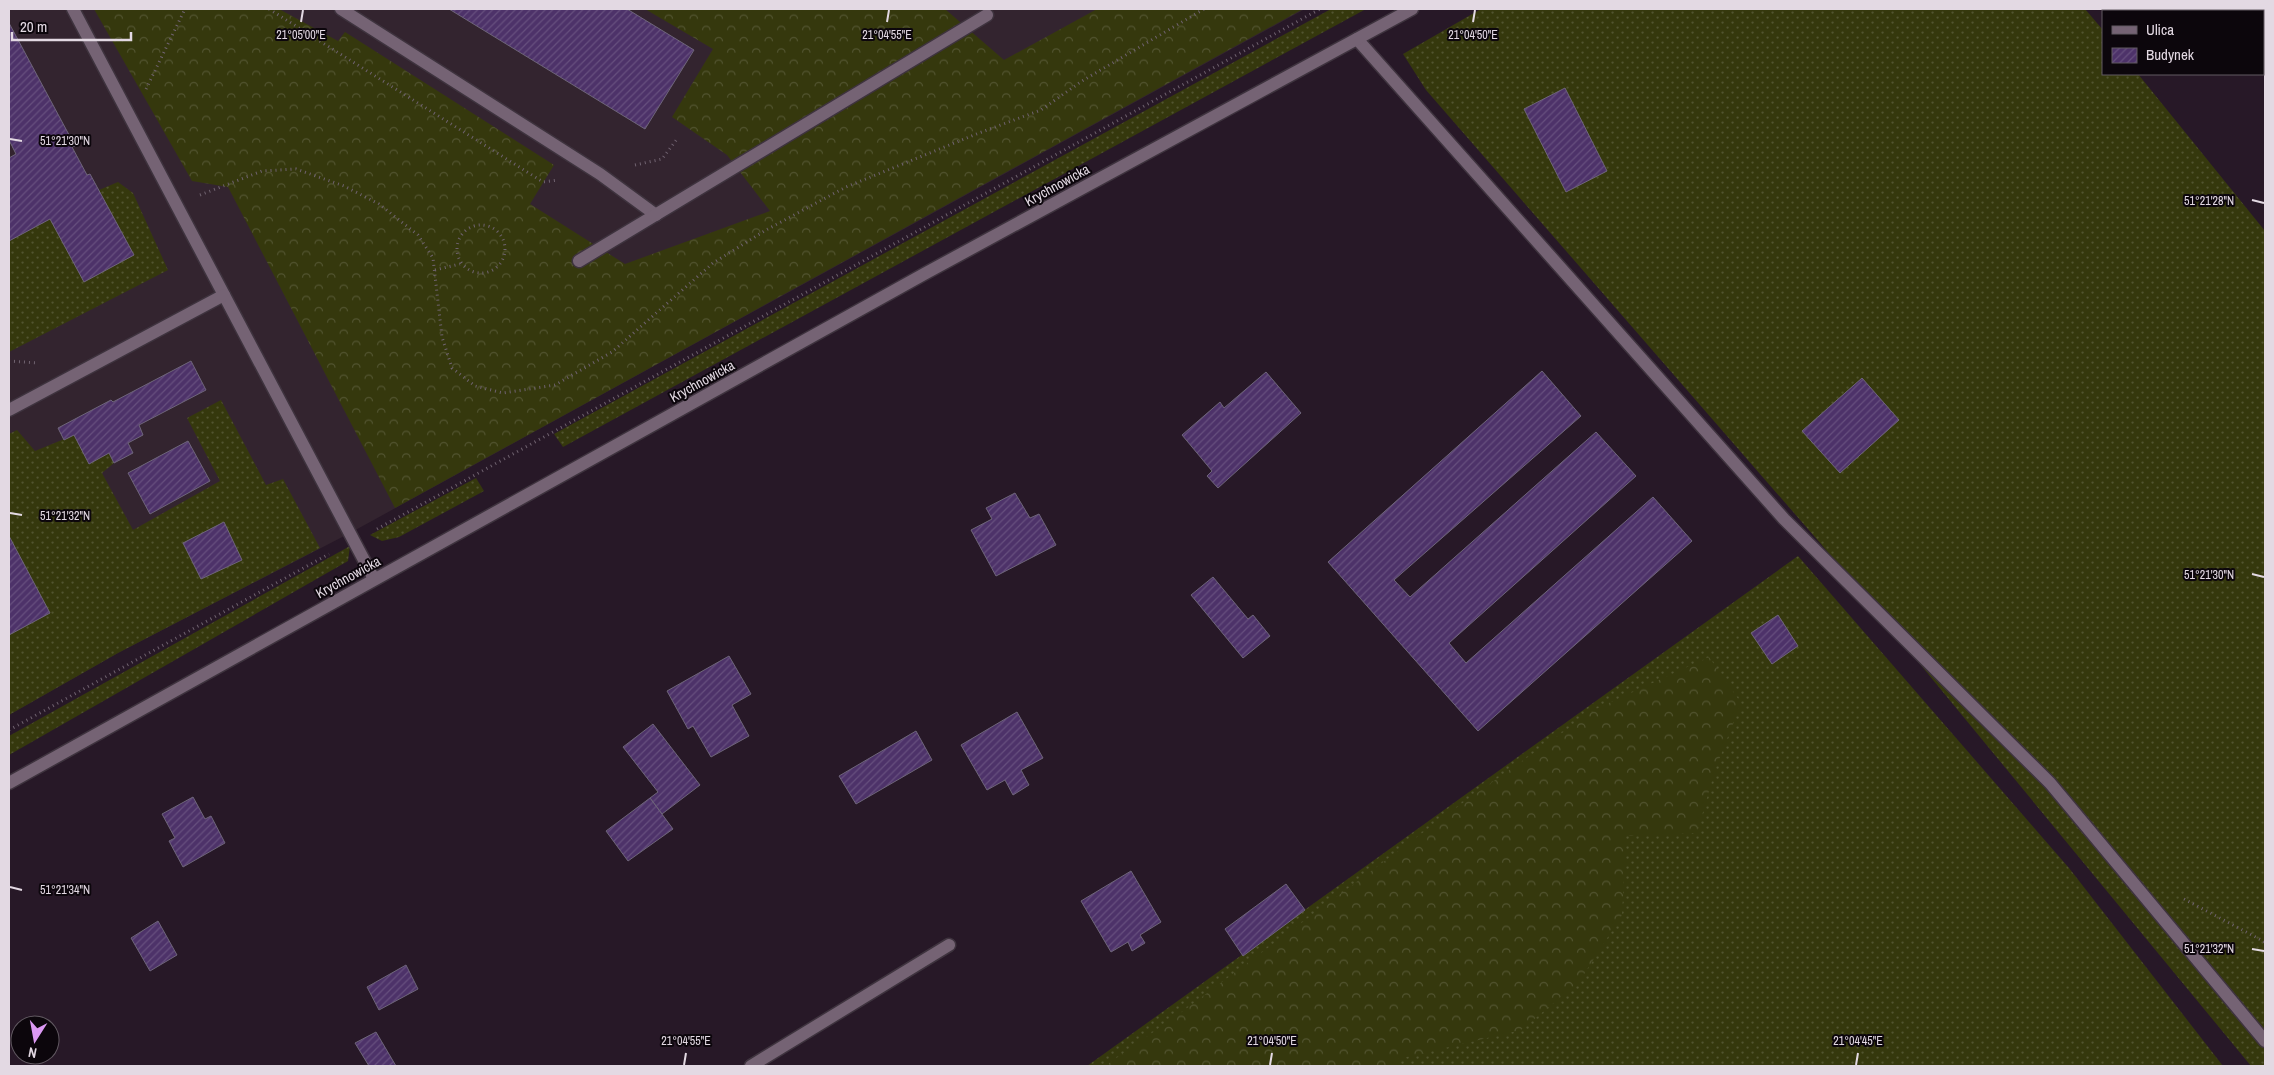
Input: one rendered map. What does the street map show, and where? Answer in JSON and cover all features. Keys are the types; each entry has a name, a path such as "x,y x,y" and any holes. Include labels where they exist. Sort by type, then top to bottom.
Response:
{"street":[{"path":"73,9 374,579"},
{"path":"341,9 600,174 656,215"},
{"name":"Krychnowicka","path":"9,783 935,269 1412,9"},
{"path":"579,260 656,215 989,11"},
{"path":"1357,39 1784,519 2050,783 2265,1042"},
{"path":"9,410 224,295"},
{"path":"752,1066 949,945"}],"path":[{"path":"131,118 185,9"},
{"path":"176,204 262,171 296,169 344,186 379,204 418,235 433,258 442,337 452,368 474,386 503,393 555,385 612,352 713,263 766,230 846,187 1041,110 1082,81 1204,9"},
{"path":"9,730 1320,9"},
{"path":"434,270 460,264 472,273 488,272 501,264 506,249 501,235 488,225 473,225 460,234 456,249 460,264"}],"shaded area":[{"path":"9,9 1305,9 350,533 118,653 9,715"}],"green space":[{"path":"94,9 279,9 338,41 345,32 554,165 530,204 625,264 770,211 727,155 672,117 713,49 645,9 945,9 1004,60 1097,9 1303,9 395,508 228,187 192,181"},
{"path":"1331,9 1366,9 563,447 554,434"},
{"path":"1481,9 2085,9 2102,29 2102,75 2139,75 2265,231 2265,1066 2251,1066 1821,544 1426,90 1403,54"},
{"path":"118,182 133,193 168,270 9,352 9,241 50,219 134,255 99,190"},
{"path":"221,400 266,485 283,479 320,548 118,653 9,715 9,434 17,430 35,451 74,435 89,464 109,453 114,463 102,473 133,530 220,481 187,418"},
{"path":"476,478 484,491 399,537 382,541 370,535"},
{"path":"350,546 348,561 9,755 9,736"},
{"path":"1798,556 2069,868 2223,1066 1087,1066"},
{"path":"1709,657 1741,703 1715,770 1697,833 1626,836 1622,915 1579,982 1521,1030 1398,1059 1395,1066 1105,1066 1179,1014 1464,802 1596,709"}],"building":[{"path":"449,9 627,9 694,50 645,129"},
{"path":"9,23 75,146 72,147 87,175 90,174 134,255 84,282 50,219 9,241 9,158 16,154 9,140"},
{"path":"1565,88 1607,171 1566,192 1524,109"},
{"path":"191,361 206,390 139,425 143,435 128,443 133,453 114,463 109,453 89,464 74,435 64,440 58,428 111,400 113,402"},
{"path":"1542,371 1581,416 1394,580 1410,597 1596,432 1636,476 1449,643 1466,663 1653,497 1692,541 1478,731 1328,562"},
{"path":"1266,372 1301,413 1218,488 1207,476 1212,471 1182,435 1220,402 1224,408"},
{"path":"1862,378 1899,420 1840,473 1802,431"},
{"path":"188,441 210,481 150,514 128,473"},
{"path":"1015,493 1030,518 1039,514 1056,545 996,576 971,530 992,519 986,508"},
{"path":"224,522 242,560 201,579 183,543"},
{"path":"9,536 50,613 9,635"},
{"path":"1213,577 1248,619 1253,615 1270,636 1243,658 1191,595"},
{"path":"1778,615 1798,646 1772,664 1751,633"},
{"path":"729,656 751,694 732,705 749,736 711,757 693,726 688,729 667,691"},
{"path":"1017,712 1043,758 1021,770 1029,785 1013,795 1005,780 987,790 961,745"},
{"path":"653,724 700,785 662,814 650,798 658,792 623,747"},
{"path":"916,731 932,760 856,804 839,776"},
{"path":"193,797 205,819 211,816 225,843 183,867 169,841 175,838 162,814"},
{"path":"650,798 673,829 628,861 606,831"},
{"path":"1131,871 1161,922 1140,935 1145,943 1132,951 1128,942 1111,952 1081,901"},
{"path":"1286,884 1305,910 1243,956 1225,929"},
{"path":"158,921 177,955 150,971 131,938"},
{"path":"406,965 418,989 379,1010 367,987"},
{"path":"376,1032 396,1066 369,1066 355,1043"}]}
